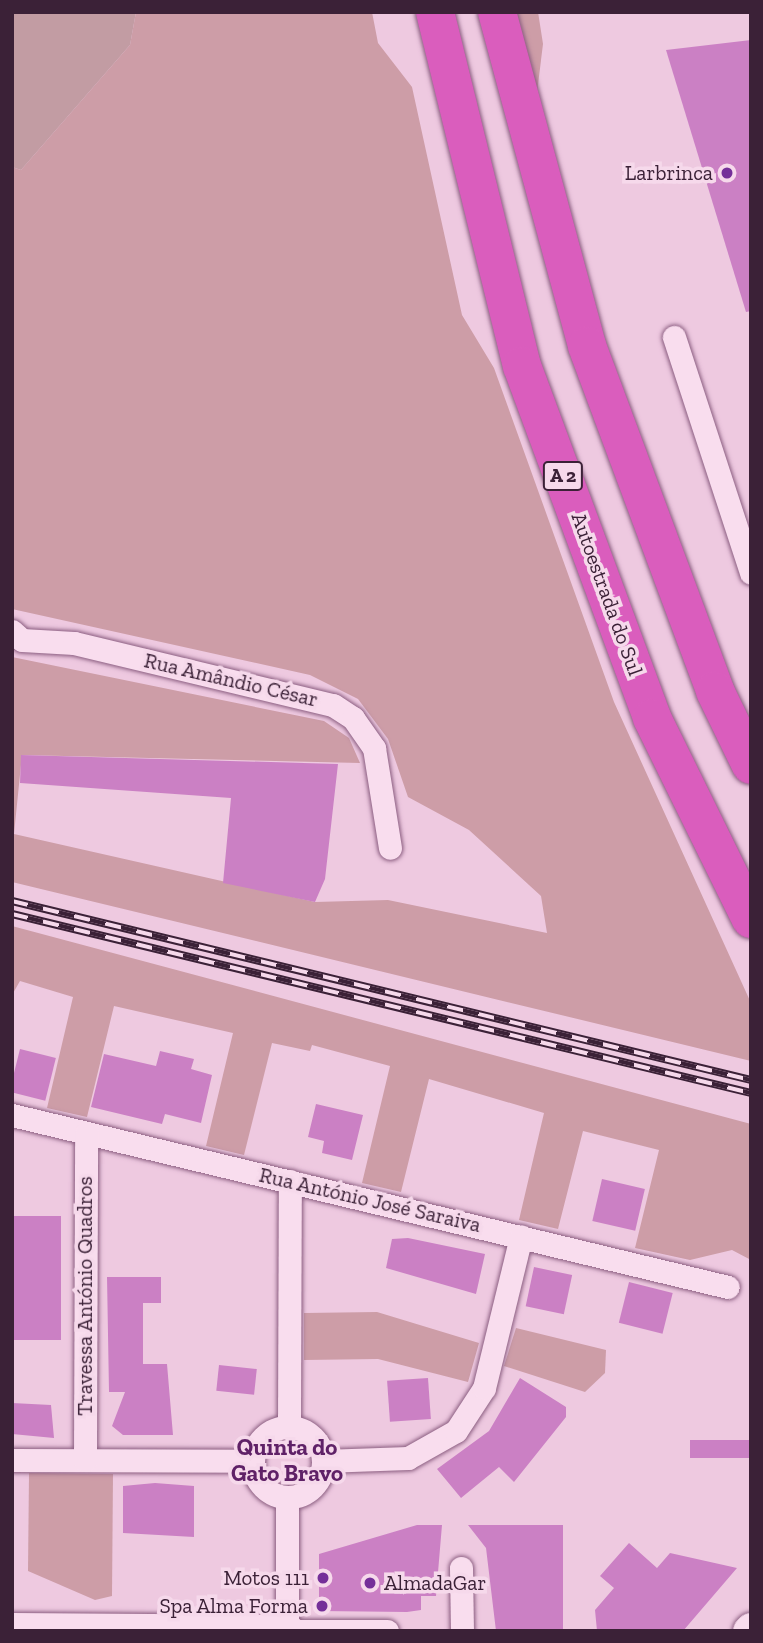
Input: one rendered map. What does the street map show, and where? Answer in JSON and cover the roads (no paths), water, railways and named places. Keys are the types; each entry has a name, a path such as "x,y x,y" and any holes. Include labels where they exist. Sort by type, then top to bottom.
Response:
{"highway":[{"name":"Autoestrada do Sul","path":"435,12 522,366 652,718 751,919"},
{"path":"497,12 587,346 715,691 751,765"}],"street":[{"path":"674,337 751,573"},
{"name":"Rua Amândio César","path":"12,631 22,640 74,643 333,705 353,718 374,748 390,848"},
{"name":"Rua António José Saraiva","path":"12,1115 728,1287"},
{"name":"Travessa António Quadros","path":"85,1460 86,1133"},
{"path":"289,1427 290,1181"},
{"path":"323,1461 408,1458 456,1432 484,1388 521,1236"},
{"path":"289,1427 317,1441 323,1461 308,1491 287,1497 266,1490 253,1461 268,1433 289,1427"},
{"path":"12,1460 253,1461"},
{"path":"287,1497 288,1631"},
{"path":"461,1568 462,1631"},
{"path":"12,1629 387,1631"}],"railway":[{"path":"12,901 751,1080"},
{"path":"12,914 751,1093"}],"place":[{"name":"Larbrinca","path":"727,173"},
{"name":"Motos 111","path":"323,1578"},
{"name":"AlmadaGar","path":"370,1583"},
{"name":"Spa Alma Forma","path":"322,1606"}],"district":[{"name":"Quinta do Gato Bravo","path":"287,1460"}]}
